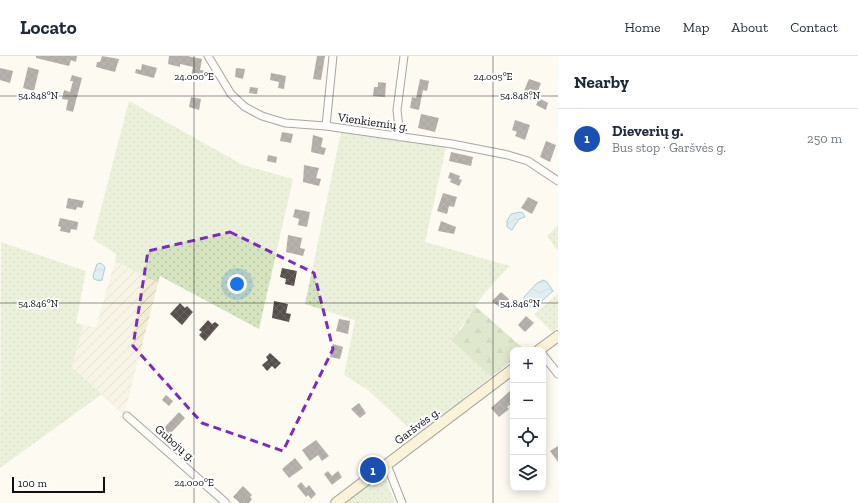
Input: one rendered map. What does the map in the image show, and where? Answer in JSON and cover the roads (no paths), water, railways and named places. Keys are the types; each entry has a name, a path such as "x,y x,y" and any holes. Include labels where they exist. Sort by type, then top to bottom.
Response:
{"main road":[{"path":"543,347 558,336"},
{"name":"Garšvės g.","path":"336,503 510,371"}],"street":[{"name":"Vienkiemių g.","path":"208,56 231,94 244,107 262,116 286,123 326,126 508,155 528,161 558,181"},
{"path":"326,126 334,56"},
{"path":"400,137 397,110 404,56"},
{"path":"546,359 558,374"},
{"name":"Gubojų g.","path":"127,416 226,503"},
{"path":"387,465 402,503"}],"water":[{"path":"520,212 523,213 525,217 519,219 512,230 507,227 507,221 511,214"},
{"path":"101,263 105,267 102,280 99,281 94,279 93,276 97,264"},
{"path":"543,280 547,282 553,291 534,308 530,307 526,304 524,297 536,284"}],"place":[{"name":"Dieverių g.","path":"373,470"}]}
